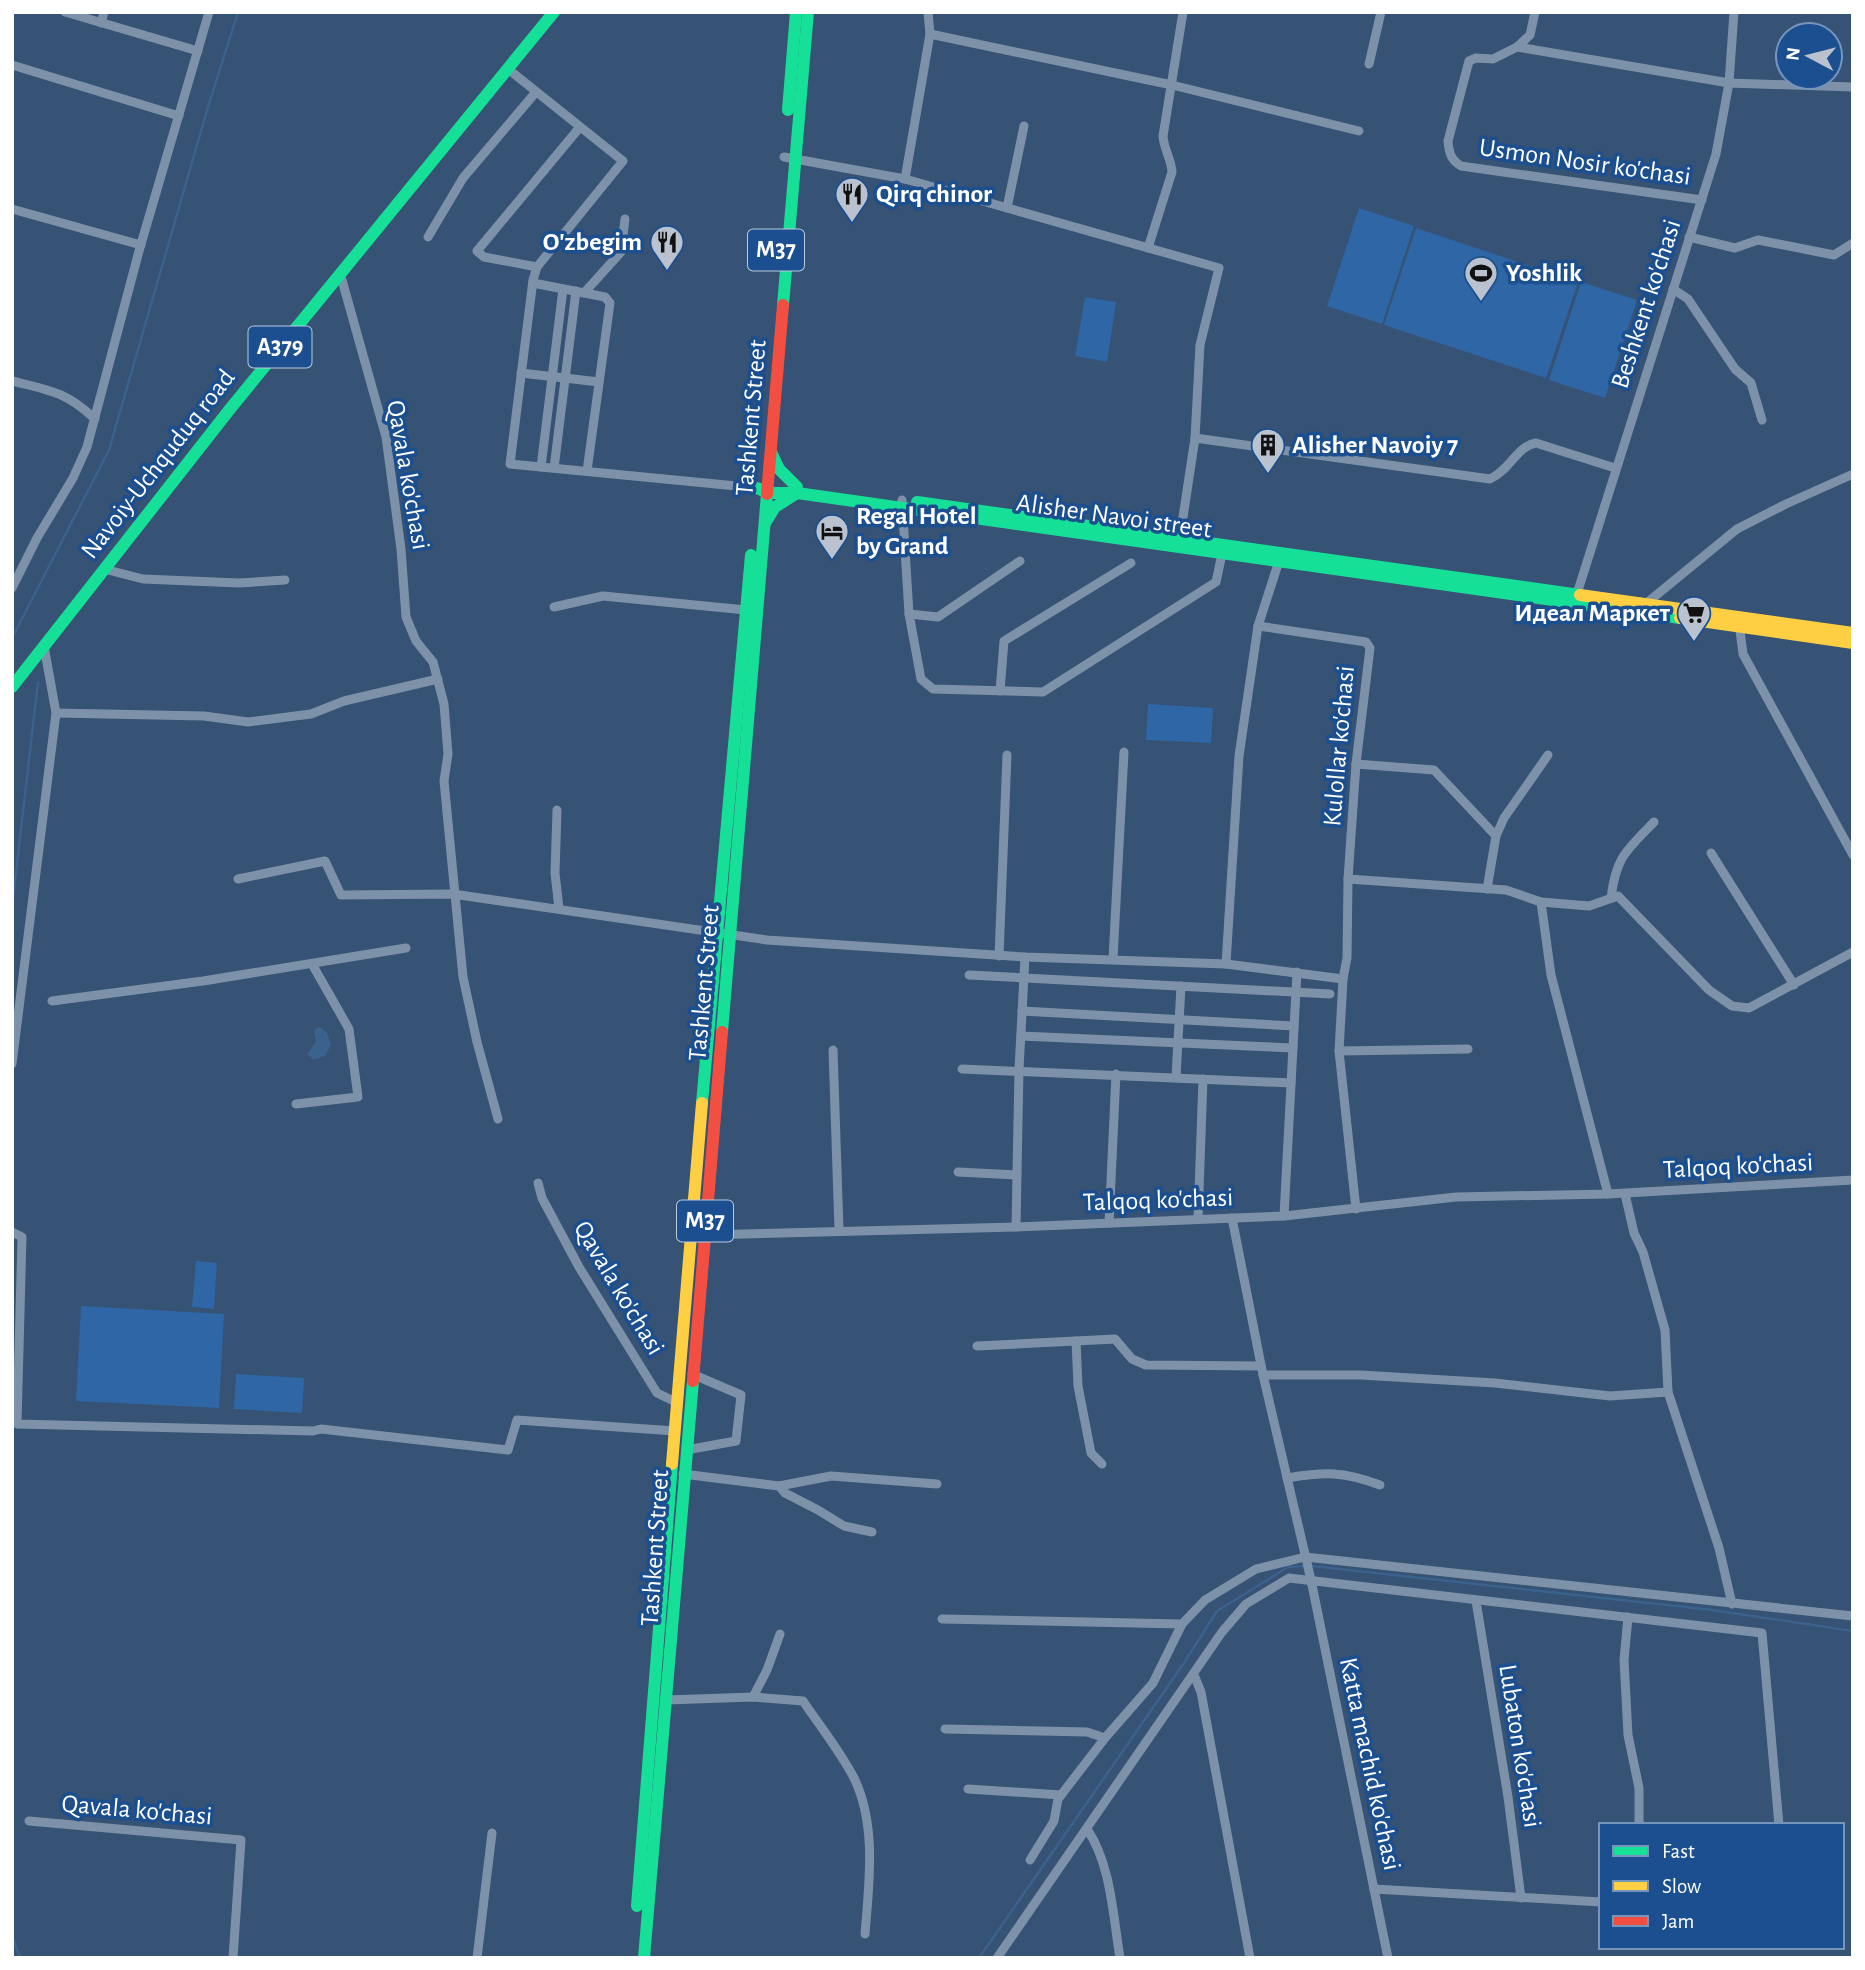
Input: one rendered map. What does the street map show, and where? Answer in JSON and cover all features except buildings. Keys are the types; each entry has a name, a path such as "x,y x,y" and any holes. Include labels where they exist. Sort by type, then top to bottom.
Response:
{"main road":[{"name":"Navoiy-Uchquduq road","path":"12,687 230,409 554,12"},
{"name":"Tashkent Street","path":"644,1958 692,1374 697,1234 717,933 746,610 771,452 796,12"},
{"name":"Tashkent Street","path":"633,1958 675,1431 731,935 765,523 764,489 789,158 808,12"},
{"path":"765,523 775,507 797,490 779,468 771,452"},
{"name":"Alisher Navoi street","path":"764,489 797,490 1180,537 1281,557 1575,599 1636,613 1853,633"},
{"name":"Alisher Navoi street","path":"902,504 1222,554 1281,557"},
{"name":"Alisher Navoi street","path":"1575,599 1646,603 1853,643"}],"street":[{"path":"65,12 198,51"},
{"path":"101,23 104,12"},
{"path":"12,588 37,538 73,478 87,447 141,245 209,12"},
{"path":"905,179 930,34 928,12"},
{"path":"1148,248 1172,172 1171,160 1163,149 1163,136 1183,12"},
{"path":"1369,64 1381,12"},
{"path":"1517,47 1530,35 1535,12"},
{"name":"Beshkent ko'chasi","path":"1575,599 1716,153 1730,83 1734,12"},
{"path":"930,34 1172,85 1359,131"},
{"path":"1517,47 1730,83 1853,88"},
{"name":"Usmon Nosir ko'chasi","path":"1517,47 1493,59 1476,58 1469,61 1448,141 1449,153 1454,162 1461,166 1702,200"},
{"path":"12,65 179,116"},
{"path":"508,69 622,161 537,267 510,464 764,489"},
{"path":"428,237 463,178 537,92"},
{"path":"1007,208 1024,126"},
{"path":"537,267 484,257 477,251 580,127"},
{"path":"789,158 905,179 1219,268 1200,345 1195,438 1180,537"},
{"path":"12,209 141,245"},
{"path":"554,468 565,378 580,292 621,252 625,219"},
{"path":"1689,237 1735,248 1758,240 1834,255 1853,243"},
{"name":"Qavala ko'chasi","path":"340,273 386,437 401,549 406,617 416,641 433,662 444,704 448,754 444,782 463,977 498,1119"},
{"path":"533,283 605,297 610,303 587,471"},
{"path":"541,467 563,289"},
{"path":"1673,289 1688,299 1735,369 1751,383 1762,421"},
{"path":"521,373 599,382"},
{"path":"12,381 60,393 95,419"},
{"path":"1195,438 1490,479 1501,474 1523,448 1536,443 1615,468"},
{"path":"1636,613 1737,529 1797,498 1853,474"},
{"path":"902,504 909,614 921,679 933,689 1043,692 1216,582 1222,554"},
{"path":"1226,964 1239,756 1258,626 1281,557"},
{"path":"909,614 938,617 1020,561"},
{"path":"1000,691 1004,641 1131,563"},
{"path":"104,569 143,579 239,583 285,580"},
{"path":"554,607 603,596 746,610"},
{"path":"1739,622 1743,654 1853,855"},
{"name":"Kulollar ko'chasi","path":"1258,626 1366,642 1370,648 1356,764 1347,958 1343,979 1339,1051 1356,1209"},
{"path":"12,1064 55,713 44,646"},
{"path":"55,713 204,716 248,722 312,714 344,701 438,679"},
{"path":"1113,959 1124,752"},
{"path":"999,956 1007,755"},
{"path":"1487,889 1496,836 1504,818 1549,755"},
{"path":"1356,764 1434,770 1496,836"},
{"path":"557,810 555,873 559,909"},
{"path":"1611,898 1614,875 1621,856 1654,822"},
{"path":"1711,853 1794,985"},
{"path":"238,879 326,861 341,895 453,894 781,941 999,956 1226,964 1343,979"},
{"path":"1349,880 1506,890 1541,902 1589,906 1618,895 1709,990 1732,1006 1749,1008 1853,951"},
{"path":"1541,902 1551,975 1608,1194"},
{"path":"52,1001 204,981 406,948"},
{"path":"1016,1227 1019,1069 1025,957"},
{"path":"296,1104 359,1097 349,1029 312,964"},
{"path":"1284,1216 1297,972"},
{"path":"969,975 1330,994"},
{"path":"1176,1077 1181,986"},
{"path":"1022,1011 1294,1026"},
{"path":"1021,1036 1293,1048"},
{"path":"1339,1051 1468,1049"},
{"path":"833,1050 839,1230"},
{"path":"962,1069 1019,1069 1291,1083"},
{"path":"1109,1223 1116,1074"},
{"path":"1198,1219 1203,1079"},
{"path":"958,1172 1017,1175"},
{"name":"Talqoq ko'chasi","path":"697,1234 1016,1227 1284,1216 1456,1197 1625,1194 1853,1180"},
{"name":"Qavala ko'chasi","path":"538,1183 542,1198 579,1267 657,1393 678,1402"},
{"path":"1625,1194 1634,1233 1643,1252 1665,1330 1668,1392 1719,1548 1732,1604"},
{"name":"Katta machid ko'chasi","path":"1232,1218 1262,1370 1311,1580 1388,1958"},
{"path":"12,1232 22,1237 17,1424 313,1432 321,1429 508,1450 517,1420 675,1431"},
{"path":"978,1346 1115,1339 1132,1359 1146,1365 1455,1381 1610,1396 1668,1392"},
{"path":"1076,1341 1078,1386 1091,1453 1102,1464"},
{"path":"685,1450 736,1441 741,1395 692,1374"},
{"path":"1287,1478 1315,1473 1351,1474 1380,1485"},
{"path":"683,1474 779,1486 831,1476 937,1484"},
{"path":"779,1486 785,1493 844,1526 872,1532"},
{"path":"1030,1860 1054,1821 1058,1799 1105,1738 1153,1683 1182,1623 1205,1600 1255,1569 1305,1557 1853,1616"},
{"path":"997,1958 1222,1632 1246,1604 1289,1578 1762,1633 1779,1823"},
{"name":"Lubaton ko'chasi","path":"1476,1601 1508,1797 1521,1898"},
{"path":"1628,1617 1624,1660 1628,1735 1639,1788 1639,1823"},
{"path":"942,1619 1182,1623"},
{"path":"753,1697 767,1670 780,1634"},
{"path":"1194,1675 1201,1692 1250,1958"},
{"path":"666,1700 753,1697 803,1701 854,1779 867,1821 869,1881 865,1934"},
{"path":"945,1729 1087,1732 1105,1738"},
{"path":"968,1789 1061,1795"},
{"name":"Qavala ko'chasi","path":"29,1821 241,1840 233,1958"},
{"path":"1087,1829 1096,1843 1109,1890 1120,1958"},
{"path":"477,1958 492,1833"},
{"path":"1374,1889 1599,1902"}],"shaded area":[{"path":"1359,208 1414,226 1382,324 1327,306"},
{"name":"Yoshlik","path":"1416,228 1578,282 1546,378 1384,325"},
{"path":"1581,282 1637,300 1605,398 1549,380"},
{"path":"1085,297 1116,302 1107,362 1075,356"},
{"path":"1148,704 1213,708 1211,743 1146,740"},
{"path":"320,1027 327,1033 331,1045 325,1056 313,1060 307,1054 316,1042 314,1031"},
{"path":"196,1261 217,1263 214,1309 192,1307"},
{"path":"81,1306 224,1314 219,1408 76,1401"},
{"path":"236,1374 304,1378 302,1413 234,1409"}],"waterway":[{"path":"12,638 109,450 238,12"},
{"path":"12,907 38,682"},
{"path":"979,1958 1184,1663 1217,1611 1288,1567 1305,1566"},
{"path":"1312,1566 1712,1610 1853,1631"},
{"path":"12,1936 20,1958"}],"traffic: fast":[{"path":"12,687 230,409 554,12"},
{"path":"788,110 796,12"},
{"path":"783,305 808,12"},
{"path":"771,452 779,469 797,487"},
{"path":"757,488 768,493 797,493 1680,618"},
{"path":"722,1032 767,494"},
{"path":"765,523 775,507 794,495"},
{"path":"917,502 1580,595"},
{"path":"702,1103 751,555"},
{"path":"644,1958 693,1381"},
{"path":"637,1906 672,1464"}],"traffic: slow":[{"path":"1580,595 1853,633"},
{"path":"1680,618 1853,643"},
{"path":"672,1464 702,1103"}],"traffic: jam":[{"path":"767,494 783,305"},
{"path":"693,1381 722,1032"}],"place":[{"name":"Qirq chinor","path":"852,224"},
{"name":"O'zbegim","path":"667,272"},
{"name":"Yoshlik","path":"1481,303"},
{"name":"Alisher Navoiy 7","path":"1268,475"},
{"name":"Regal Hotel by Grand","path":"832,561"},
{"name":"Идеал Маркет","path":"1694,643"}]}
